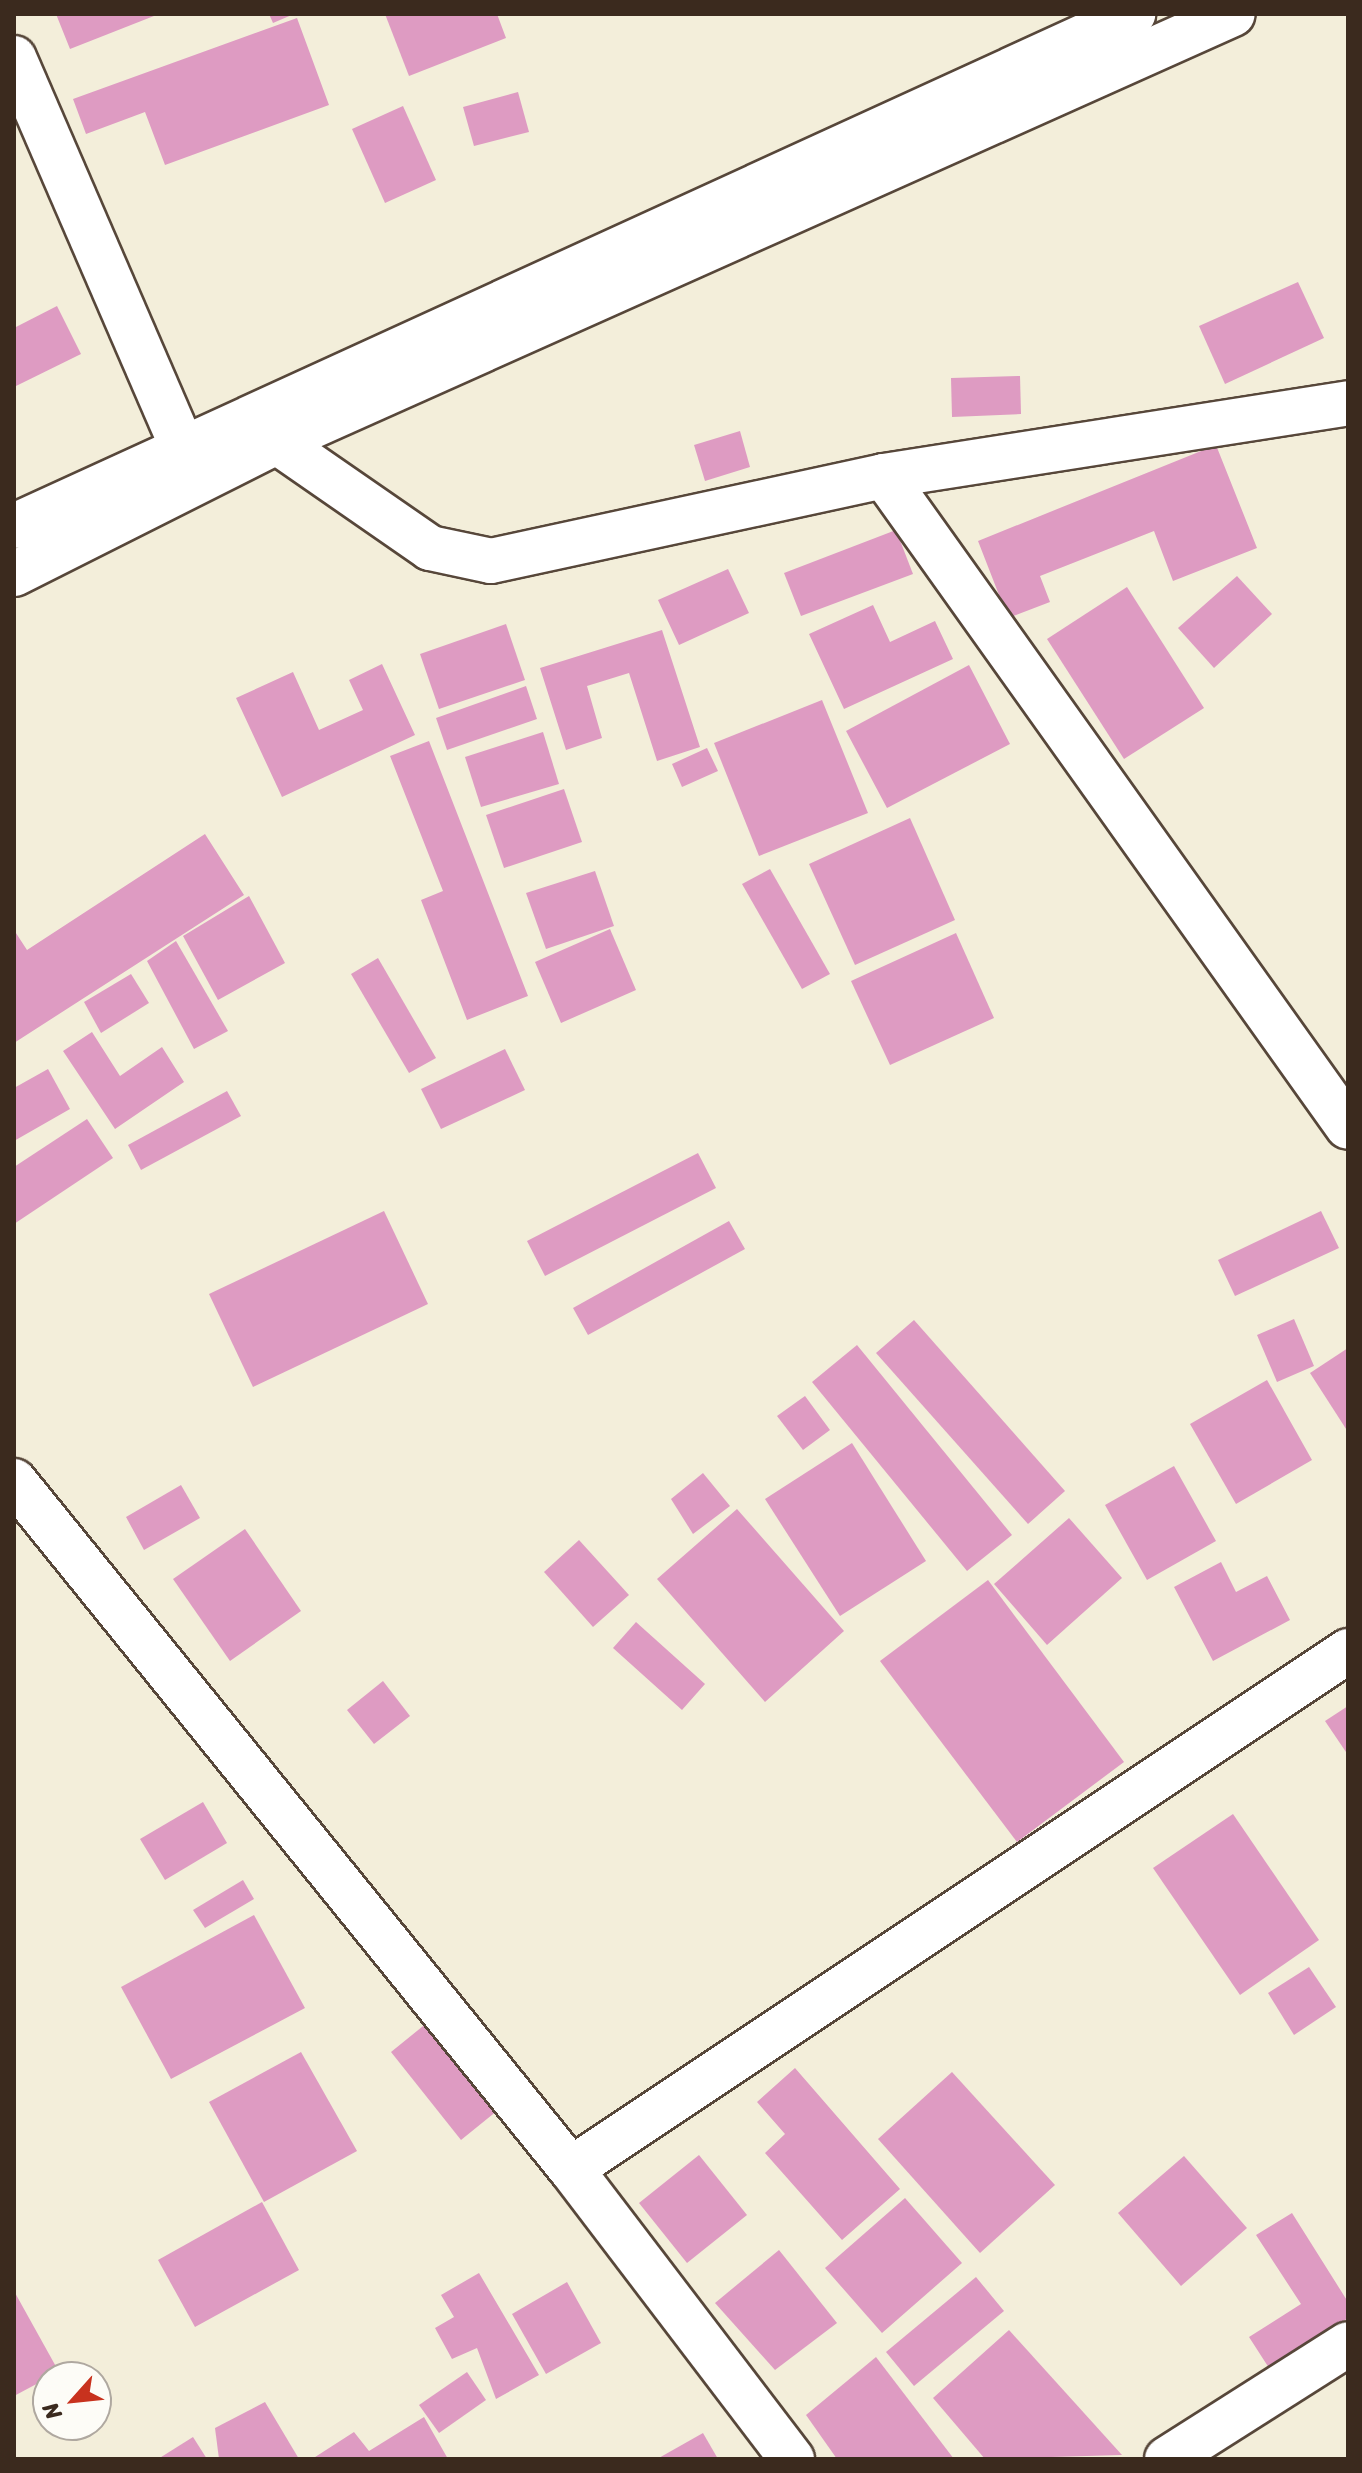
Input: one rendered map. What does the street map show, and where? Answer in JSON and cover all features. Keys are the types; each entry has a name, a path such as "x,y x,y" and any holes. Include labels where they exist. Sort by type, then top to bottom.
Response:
{"street":[{"path":"14,574 277,442 1233,14"},
{"path":"14,526 1116,17"},
{"path":"14,58 182,446"},
{"path":"277,442 430,548 491,561 884,476 1348,403"},
{"path":"884,476 1348,1127"},
{"path":"14,1481 571,2169 792,2459"},
{"path":"571,2169 1348,1651"},
{"path":"1167,2459 1348,2344"}],"building":[{"path":"56,14 159,14 70,49"},
{"path":"269,14 294,14 273,23"},
{"path":"385,14 497,14 506,38 409,76"},
{"path":"297,18 329,105 165,165 145,112 86,134 73,99"},
{"path":"518,92 529,132 474,146 463,107"},
{"path":"403,106 436,180 385,203 352,129"},
{"path":"1298,282 1324,338 1225,384 1199,326"},
{"path":"57,306 81,354 14,387 14,328"},
{"path":"1020,376 1021,414 952,417 951,378"},
{"path":"740,431 750,467 705,481 694,445"},
{"path":"1216,445 1257,548 1173,581 1154,531 1040,576 1050,602 1008,618 978,541"},
{"path":"896,530 913,574 801,616 784,573"},
{"path":"728,569 749,613 679,645 658,600"},
{"path":"1237,576 1272,614 1214,668 1178,628"},
{"path":"1127,587 1204,708 1124,759 1047,639"},
{"path":"873,605 890,642 935,621 953,659 844,709 809,634"},
{"path":"506,624 525,680 439,709 420,654"},
{"path":"662,630 700,747 657,761 629,673 587,686 602,738 566,750 540,668"},
{"path":"382,664 415,735 282,797 236,698 293,672 319,730 363,710 349,680"},
{"path":"969,665 1010,744 887,808 846,731"},
{"path":"526,686 537,719 447,750 436,718"},
{"path":"822,700 868,813 759,856 714,743"},
{"path":"543,732 559,784 481,807 465,757"},
{"path":"429,741 528,996 467,1020 421,900 443,891 390,756"},
{"path":"707,748 718,771 682,787 672,764"},
{"path":"564,789 582,842 504,868 486,815"},
{"path":"910,818 955,920 855,965 809,864"},
{"path":"205,834 244,895 14,1043 14,930 27,950"},
{"path":"770,869 830,974 802,989 742,884"},
{"path":"595,871 614,926 546,949 526,893"},
{"path":"249,896 285,963 218,1000 183,936"},
{"path":"610,929 636,990 561,1023 535,962"},
{"path":"956,933 994,1018 890,1065 851,981"},
{"path":"176,941 228,1031 194,1049 147,961"},
{"path":"378,958 436,1058 409,1073 351,974"},
{"path":"131,974 149,1003 101,1033 84,1002"},
{"path":"92,1032 120,1076 162,1047 184,1082 115,1129 63,1051"},
{"path":"505,1049 525,1090 441,1129 421,1089"},
{"path":"48,1069 70,1109 14,1141 14,1088"},
{"path":"227,1091 241,1116 141,1170 128,1145"},
{"path":"87,1119 113,1158 14,1224 14,1167"},
{"path":"698,1153 716,1188 545,1276 527,1241"},
{"path":"384,1211 428,1304 253,1387 209,1294"},
{"path":"1321,1211 1339,1248 1235,1296 1218,1260"},
{"path":"729,1221 745,1249 588,1335 573,1308"},
{"path":"1294,1319 1314,1366 1277,1382 1257,1335"},
{"path":"914,1320 1065,1491 1028,1524 876,1353"},
{"path":"857,1345 1012,1535 967,1571 812,1382"},
{"path":"1348,1348 1348,1432 1310,1373"},
{"path":"1267,1380 1312,1460 1236,1504 1190,1424"},
{"path":"805,1396 830,1430 803,1450 777,1416"},
{"path":"852,1443 926,1561 840,1616 765,1499"},
{"path":"1174,1466 1216,1541 1147,1580 1105,1505"},
{"path":"703,1473 730,1506 693,1534 671,1499"},
{"path":"181,1485 200,1518 144,1550 126,1517"},
{"path":"737,1509 844,1631 765,1702 657,1579"},
{"path":"1069,1518 1122,1578 1047,1645 994,1584"},
{"path":"245,1529 301,1611 230,1661 173,1579"},
{"path":"579,1540 629,1595 593,1627 544,1572"},
{"path":"1221,1562 1236,1592 1267,1576 1290,1620 1213,1661 1174,1587"},
{"path":"988,1580 1124,1762 1017,1842 880,1661"},
{"path":"636,1622 705,1684 682,1710 613,1648"},
{"path":"383,1681 410,1716 374,1744 347,1710"},
{"path":"1348,1706 1348,1755 1325,1721"},
{"path":"203,1802 227,1843 165,1880 140,1839"},
{"path":"1233,1814 1319,1940 1240,1995 1153,1868"},
{"path":"243,1880 254,1899 205,1928 193,1910"},
{"path":"254,1915 305,2008 171,2079 121,1987"},
{"path":"1309,1967 1336,2007 1294,2035 1268,1993"},
{"path":"433,2018 503,2106 461,2140 391,2052"},
{"path":"301,2052 357,2151 264,2202 209,2102"},
{"path":"795,2068 900,2189 842,2240 765,2153 785,2134 757,2102"},
{"path":"952,2072 1055,2185 980,2253 878,2139"},
{"path":"699,2155 747,2215 687,2263 639,2203"},
{"path":"1184,2156 1247,2228 1181,2286 1118,2213"},
{"path":"905,2198 962,2263 882,2333 825,2268"},
{"path":"262,2202 299,2270 195,2327 158,2260"},
{"path":"1292,2213 1348,2302 1348,2318 1269,2368 1249,2337 1301,2304 1256,2235"},
{"path":"779,2250 837,2323 775,2370 715,2303"},
{"path":"479,2273 539,2375 496,2399 477,2348 452,2359 435,2328 454,2317 441,2295"},
{"path":"976,2277 1004,2311 914,2386 886,2352"},
{"path":"567,2282 601,2343 546,2374 512,2314"},
{"path":"14,2291 53,2361 32,2361 32,2386 14,2396"},
{"path":"1009,2330 1122,2455 985,2459 933,2398"},
{"path":"876,2357 954,2459 837,2459 806,2415"},
{"path":"467,2372 486,2400 439,2433 419,2405"},
{"path":"265,2402 299,2459 219,2459 215,2428"},
{"path":"424,2417 448,2459 312,2459 354,2432 369,2451"},
{"path":"703,2433 718,2459 657,2459"},
{"path":"193,2437 207,2459 158,2459"}]}
